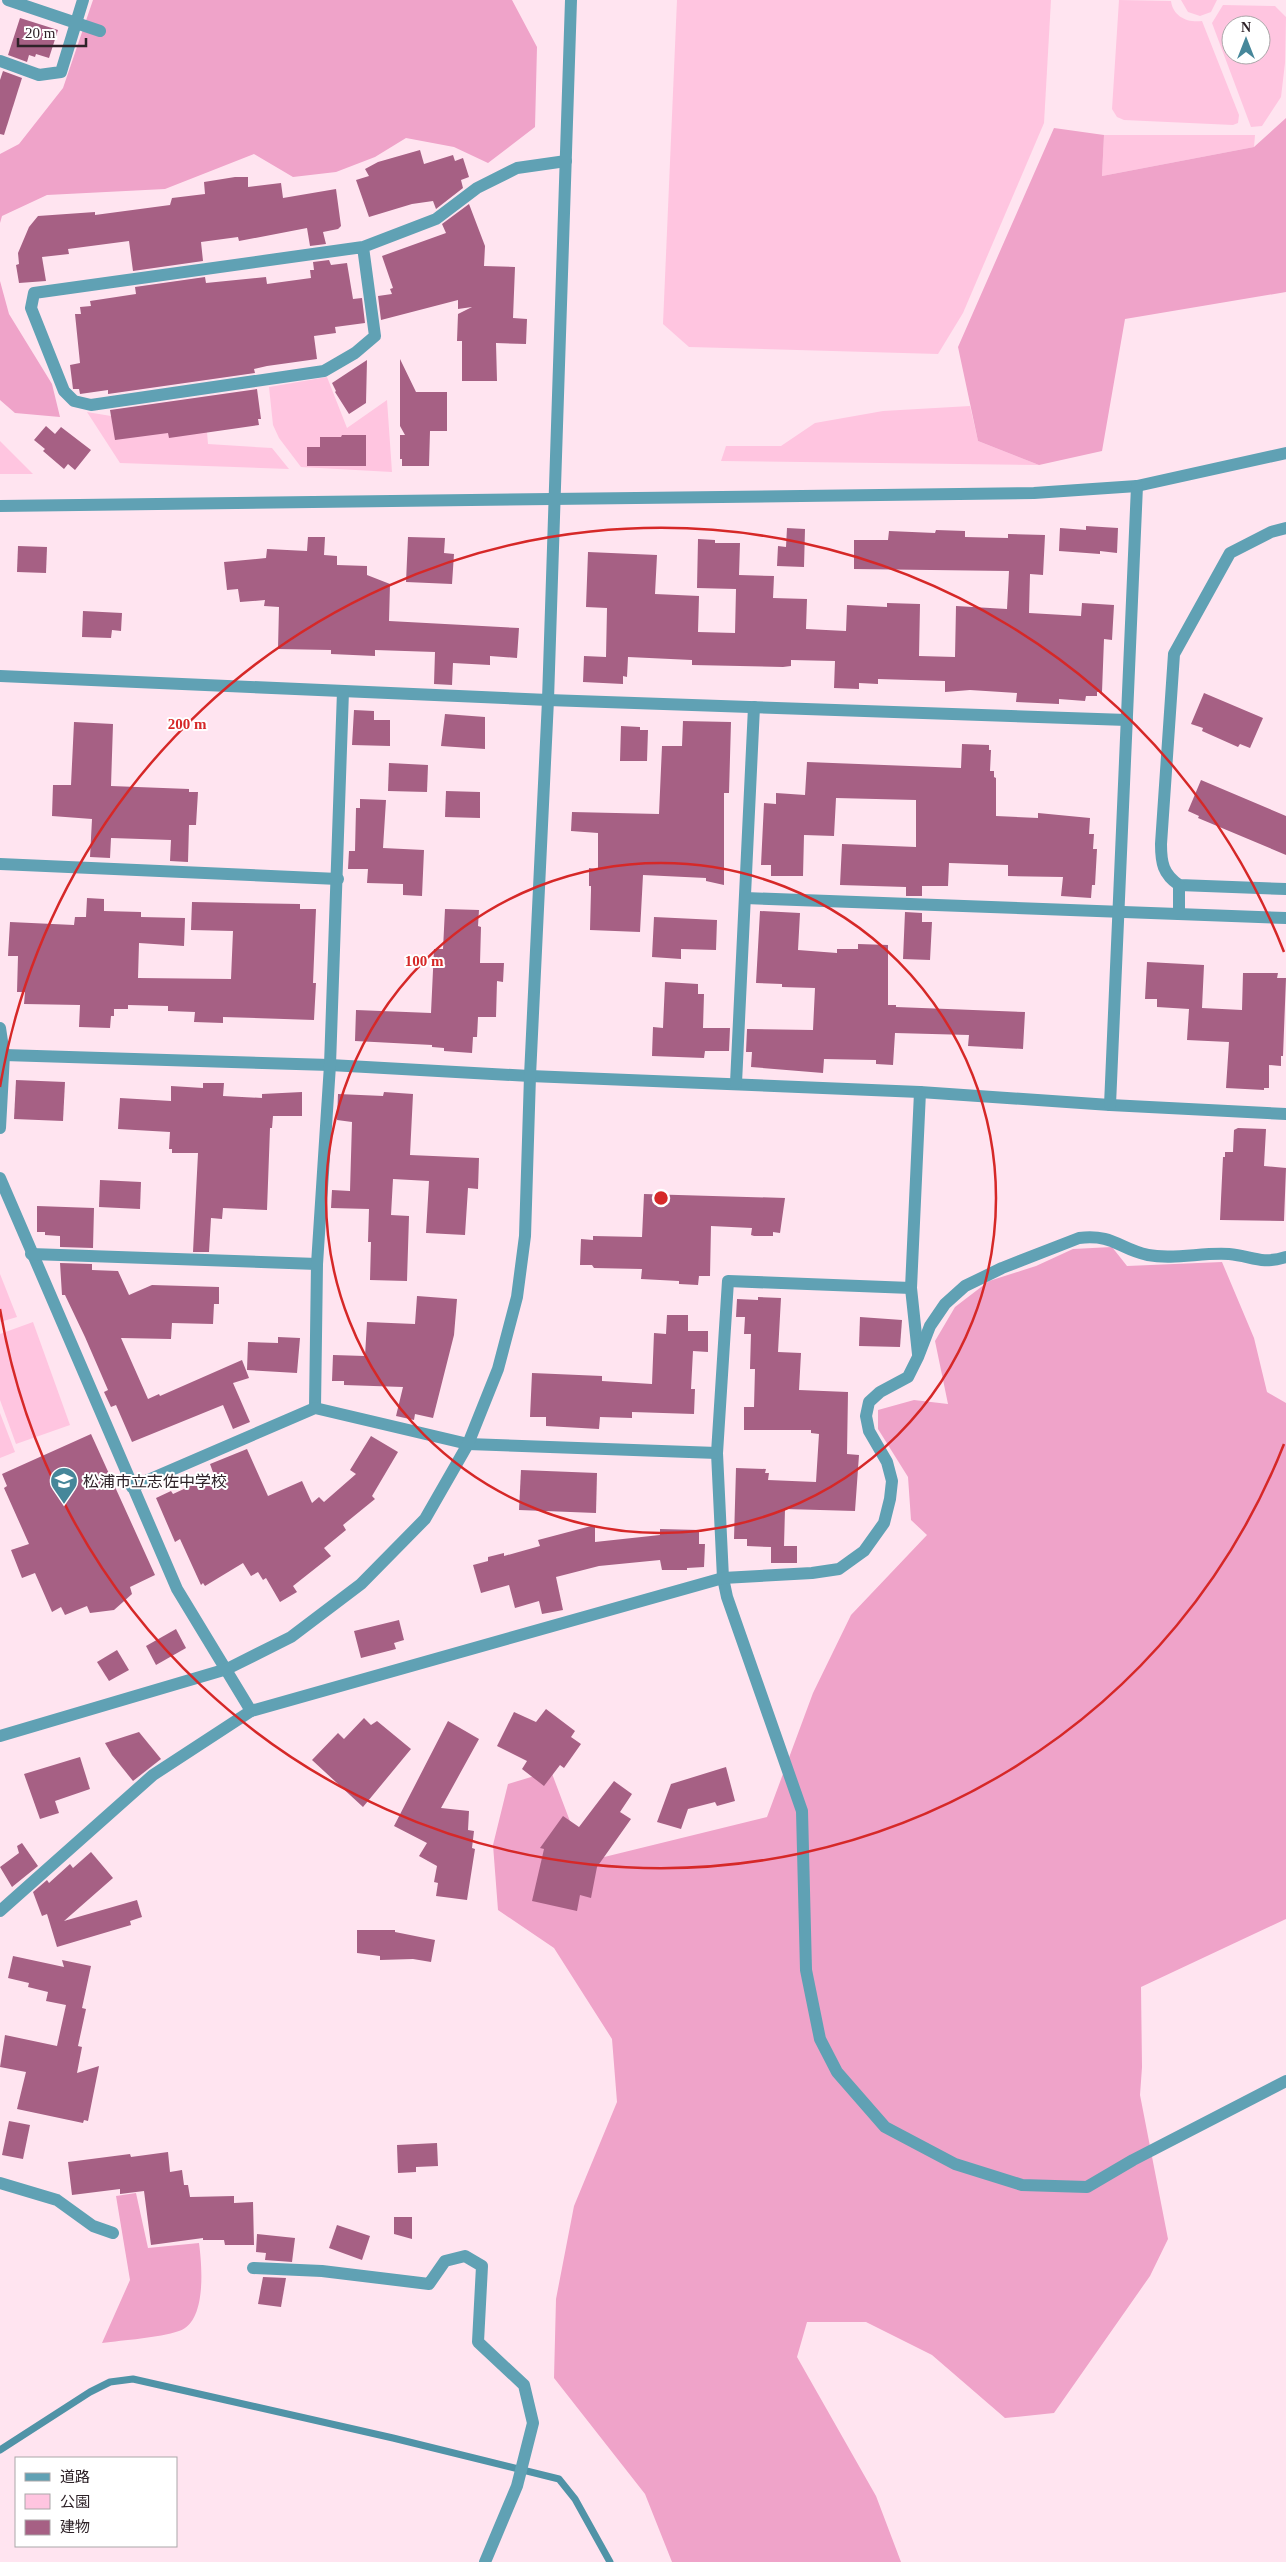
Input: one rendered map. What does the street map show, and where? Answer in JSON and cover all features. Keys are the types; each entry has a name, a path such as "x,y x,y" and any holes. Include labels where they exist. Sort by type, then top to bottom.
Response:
{"street":[{"path":"8,0 100,31"},
{"path":"0,62 39,75 61,72 83,0"},
{"path":"0,1736 227,1669 291,1637 361,1584 425,1519 468,1444 498,1369 517,1297 525,1236 530,1076 548,700 571,0"},
{"path":"363,247 376,336 355,353 324,371 91,405 74,401 64,391 31,308 34,293 363,247 436,219 477,188 518,168 566,161"},
{"path":"0,506 1034,493 1137,486 1286,453"},
{"path":"1110,1105 1137,486"},
{"path":"1286,528 1271,532 1230,553 1174,654 1161,863 1168,878 1179,885 1286,889"},
{"path":"0,676 548,700 1127,720"},
{"path":"315,1408 317,1264 330,1065 338,879 343,691"},
{"path":"736,1084 754,707"},
{"path":"0,864 338,879"},
{"path":"1179,885 1179,914"},
{"path":"745,898 1286,918"},
{"path":"0,1028 4,1055 0,1128"},
{"path":"4,1055 330,1065 530,1076 920,1092 1110,1105 1286,1114"},
{"path":"918,1358 911,1288 920,1092"},
{"path":"0,1178 31,1254 177,1589 251,1711"},
{"path":"0,1911 153,1775 251,1711 723,1578 812,1574 839,1569 864,1551 884,1523 892,1480 887,1462 868,1431 866,1416 869,1402 880,1392 908,1377 918,1358 930,1326 945,1304 965,1286 1002,1268 1078,1238 1094,1236 1112,1240 1149,1255 1231,1254 1257,1261 1286,1257"},
{"path":"31,1254 317,1264"},
{"path":"911,1288 728,1281 716,1453 723,1578 726,1597 802,1811 806,1970 820,2038 837,2072 885,2127 955,2164 1022,2185 1087,2187 1141,2156 1286,2081"},
{"path":"132,1487 315,1408 468,1444 716,1453"},
{"path":"0,2183 57,2200 93,2226 113,2233"},
{"path":"252,2268 322,2271 429,2284 445,2260 465,2256 482,2266 478,2342 524,2385 533,2423 517,2486 485,2562"}],"green space":[{"path":"677,0 1051,0 1044,123 963,313 938,354 689,347 663,324"},
{"path":"1119,0 1171,1 1172,7 1182,18 1202,21 1239,115 1238,123 1233,125 1124,120 1117,117 1112,109"},
{"path":"1181,0 1217,0 1211,12 1200,16 1188,12"},
{"path":"1223,5 1275,6 1286,17 1285,63 1281,97 1262,126 1251,127 1228,65 1271,65 1271,15 1221,15 1221,47 1212,23"},
{"path":"1104,135 1255,135 1254,147 1102,176"},
{"path":"327,377 347,428 387,400 392,472 301,467 279,438 273,425 269,387"},
{"path":"970,406 978,441 1039,465 721,461 726,446 781,446 815,423 883,411"},
{"path":"87,412 207,432 208,444 272,448 289,469 120,463"},
{"path":"0,441 33,474 0,474"},
{"path":"0,1274 17,1317 0,1322"},
{"path":"33,1322 70,1425 16,1444 0,1400 0,1334"},
{"path":"0,1413 15,1452 0,1458"}],"shaded area":[{"path":"93,0 512,0 537,47 535,127 488,163 454,147 406,138 375,157 336,172 293,177 254,154 165,189 47,195 2,216 0,223 0,154 19,144 63,88"},
{"path":"1286,118 1286,292 1125,319 1102,451 1039,465 978,441 958,347 1054,128 1104,135 1102,176 1254,147"},
{"path":"0,281 9,314 52,384 60,417 15,413 0,400"},
{"path":"1112,1247 1127,1266 1222,1262 1254,1338 1267,1392 1286,1403 1286,1919 1141,1987 1142,2067 1140,2095 1168,2239 1150,2276 1054,2413 1005,2418 932,2355 866,2322 807,2322 797,2357 876,2496 901,2562 672,2562 645,2494 554,2378 556,2299 574,2206 617,2102 612,2039 554,1948 498,1910 493,1845 508,1784 551,1771 571,1824 592,1860 767,1817 813,1693 851,1615 927,1535 911,1520 908,1477 878,1429 878,1410 914,1400 948,1404 935,1341 955,1307 989,1281 1036,1266 1073,1249"},
{"path":"136,2193 148,2248 199,2243 201,2292 194,2317 188,2326 179,2331 151,2337 102,2343 130,2280 116,2196"}],"building":[{"path":"20,18 58,30 49,58 36,54 35,57 29,55 27,62 8,55"},
{"path":"3,71 22,78 4,135 0,134 0,80"},
{"path":"420,150 424,164 453,155 455,161 463,158 469,177 461,180 463,188 436,209 433,201 412,204 369,217 356,180 369,176 365,169 378,162"},
{"path":"248,177 248,187 281,183 283,198 336,189 341,226 338,229 323,232 326,244 310,246 307,228 239,241 238,237 201,242 203,261 133,271 129,241 68,249 69,254 42,257 46,281 19,283 16,265 19,264 18,253 29,227 38,216 95,212 95,215 170,205 172,198 205,194 204,182"},
{"path":"469,204 485,246 484,266 515,267 513,318 527,319 526,344 496,343 497,381 462,381 462,341 457,341 458,314 472,307 458,309 458,300 381,320 378,296 392,294 390,289 393,288 382,256 446,233 442,224"},
{"path":"329,260 331,265 347,263 353,299 362,298 365,323 335,327 336,333 314,336 317,359 267,366 254,369 255,373 108,394 108,390 80,394 79,389 73,389 70,365 80,363 75,314 81,314 80,307 91,306 90,301 136,294 135,287 205,277 206,283 266,277 267,284 311,278 310,270 314,270 313,262"},
{"path":"400,359 416,392 447,392 447,431 430,431 429,466 402,466 402,459 400,459 400,435 405,435 400,426"},
{"path":"367,360 366,403 349,414 335,392 332,383"},
{"path":"257,389 261,419 258,419 259,425 169,438 168,433 115,440 110,410"},
{"path":"46,426 55,434 61,427 91,450 75,470 68,464 64,469 43,451 45,449 34,440"},
{"path":"342,435 366,435 366,466 307,466 307,447 320,447 320,437 341,437"},
{"path":"1086,526 1118,528 1117,553 1100,551 1100,554 1059,551 1060,528 1086,530"},
{"path":"787,528 805,529 804,567 777,566 778,546 786,547"},
{"path":"936,530 965,531 965,537 1008,538 1008,534 1045,535 1043,575 1030,574 1029,613 1081,616 1082,603 1114,605 1112,640 1104,639 1102,692 1097,692 1097,696 1086,696 1085,701 1059,699 1059,704 1016,702 1017,693 970,690 945,692 945,681 878,679 878,684 859,683 859,689 834,688 835,661 791,660 791,666 783,667 692,665 692,660 628,657 627,677 623,676 623,684 583,682 584,656 606,657 607,608 586,607 588,552 657,555 655,594 699,596 698,632 735,633 736,589 697,588 698,539 715,540 715,543 740,543 739,575 774,576 773,598 807,599 806,629 846,631 847,605 887,607 887,603 920,604 919,656 955,657 956,606 1007,609 1009,571 854,569 854,540 888,540 889,531 935,533"},
{"path":"308,537 325,537 324,555 337,556 337,565 367,566 367,575 390,584 389,621 519,628 517,658 490,656 490,665 453,663 452,685 434,684 435,652 375,650 375,656 331,654 331,650 278,649 279,607 264,606 265,600 240,602 238,589 227,590 224,562 266,558 267,549 307,551"},
{"path":"408,537 445,538 444,553 454,554 452,584 406,582"},
{"path":"18,546 47,547 46,573 17,572"},
{"path":"83,611 122,613 121,631 112,630 111,638 82,637"},
{"path":"1204,693 1263,718 1250,748 1240,744 1238,747 1202,731 1203,728 1191,724"},
{"path":"354,710 374,711 374,720 390,720 390,746 352,745"},
{"path":"445,714 485,717 485,749 441,746"},
{"path":"683,721 731,722 729,793 724,793 724,885 706,881 706,878 643,875 640,932 590,930 591,886 589,886 589,868 598,869 598,833 571,831 572,812 659,814 662,746 682,746"},
{"path":"74,722 113,724 111,786 189,789 189,792 198,792 196,825 189,825 188,862 170,861 171,840 111,838 110,858 90,857 92,819 52,816 53,785 71,785"},
{"path":"621,726 640,727 640,730 648,730 647,761 620,761"},
{"path":"962,744 989,745 989,750 991,750 990,771 994,771 994,777 996,778 996,816 1038,818 1038,813 1090,818 1089,834 1094,834 1093,849 1097,849 1095,885 1092,885 1091,898 1061,896 1063,877 1008,876 1008,865 949,863 948,886 922,886 922,896 906,896 906,887 840,885 842,844 916,847 916,800 836,798 834,836 804,835 803,876 771,876 771,865 761,865 764,803 776,804 776,793 805,795 807,762 961,768"},
{"path":"389,763 428,765 427,792 388,791"},
{"path":"1201,780 1286,816 1286,855 1198,818 1199,816 1188,811"},
{"path":"446,791 480,792 480,818 445,817"},
{"path":"360,799 386,800 383,848 424,850 422,896 403,895 403,884 367,883 368,869 348,869 349,851 355,851 356,808 360,808"},
{"path":"87,898 104,899 104,911 141,912 141,917 185,918 184,946 139,943 138,978 231,979 233,931 191,930 192,902 300,904 300,909 316,909 313,983 316,983 314,1020 223,1017 223,1023 194,1022 195,1012 168,1011 168,1006 128,1005 128,1009 114,1009 110,1028 79,1027 80,1005 24,1004 25,992 17,992 18,956 8,956 10,922 74,925 75,917 86,917"},
{"path":"445,909 479,910 478,926 481,927 480,963 504,963 503,982 497,981 496,1017 478,1017 477,1037 473,1037 472,1053 444,1051 444,1048 432,1047 432,1045 355,1041 356,1010 431,1013 434,949 443,949"},
{"path":"760,911 800,913 798,950 837,953 837,949 858,949 858,944 888,945 888,1005 896,1005 896,1007 1025,1012 1023,1049 968,1046 969,1035 895,1033 893,1065 876,1064 876,1060 824,1059 823,1073 751,1067 752,1052 746,1052 747,1029 813,1030 815,988 782,987 782,984 756,983"},
{"path":"905,912 922,913 922,922 932,922 930,960 903,959"},
{"path":"654,917 717,920 716,950 681,949 681,959 652,957"},
{"path":"1147,962 1204,965 1202,1008 1242,1010 1243,973 1278,973 1277,978 1286,978 1283,1056 1281,1056 1281,1066 1269,1065 1269,1088 1264,1088 1264,1090 1226,1088 1229,1042 1187,1040 1189,1009 1157,1007 1157,999 1145,999"},
{"path":"665,982 698,984 698,994 704,994 703,1028 730,1028 729,1051 705,1051 704,1058 652,1056 653,1027 663,1028"},
{"path":"16,1080 65,1082 63,1121 14,1119"},
{"path":"203,1083 224,1083 223,1096 262,1098 262,1094 302,1092 302,1116 273,1116 272,1128 270,1128 267,1210 223,1208 222,1219 211,1218 209,1252 193,1252 198,1153 172,1153 172,1149 169,1149 170,1132 118,1129 120,1098 171,1101 171,1086 203,1088"},
{"path":"384,1092 413,1094 410,1155 479,1158 478,1189 468,1188 465,1235 426,1233 429,1181 393,1179 391,1215 409,1216 407,1281 370,1280 371,1242 368,1242 369,1209 331,1208 332,1190 350,1191 352,1122 337,1120 338,1094 383,1096"},
{"path":"1238,1128 1266,1129 1264,1166 1286,1168 1284,1221 1220,1220 1223,1157 1225,1157 1225,1152 1233,1152 1234,1130"},
{"path":"100,1180 141,1182 140,1209 99,1207"},
{"path":"644,1194 785,1198 780,1233 773,1232 773,1236 754,1236 751,1235 752,1228 711,1226 710,1276 699,1276 698,1285 679,1284 679,1281 641,1279 642,1269 594,1268 592,1265 580,1265 581,1239 593,1240 593,1236 642,1237"},
{"path":"37,1206 94,1208 93,1248 60,1247 60,1236 45,1235 45,1232 37,1232"},
{"path":"60,1263 92,1264 92,1270 118,1271 129,1295 152,1285 219,1287 219,1304 214,1304 213,1324 172,1323 171,1339 121,1338 148,1399 159,1394 160,1396 242,1360 249,1378 233,1383 250,1422 233,1429 223,1405 132,1442 116,1405 111,1407 104,1392 108,1390 85,1337 65,1295 62,1295"},
{"path":"417,1296 457,1299 454,1335 433,1418 415,1414 414,1420 396,1416 403,1387 344,1385 344,1381 332,1381 333,1355 365,1356 367,1322 415,1324"},
{"path":"758,1297 781,1298 778,1352 801,1353 799,1390 848,1392 847,1454 859,1455 855,1511 785,1509 784,1546 797,1546 797,1563 771,1563 771,1547 747,1546 747,1539 734,1539 736,1468 766,1469 765,1473 769,1473 768,1480 816,1482 819,1434 811,1433 811,1430 744,1430 744,1407 754,1407 755,1369 750,1369 751,1334 744,1334 745,1317 736,1317 737,1299 758,1300"},
{"path":"667,1315 688,1315 688,1331 708,1331 708,1352 693,1351 691,1389 695,1389 694,1414 632,1412 632,1418 600,1417 599,1429 546,1426 546,1417 530,1417 532,1373 602,1376 602,1381 652,1384 654,1333 666,1334"},
{"path":"860,1317 902,1320 900,1347 859,1346"},
{"path":"278,1337 300,1338 297,1373 247,1370 248,1342 278,1343"},
{"path":"91,1434 155,1575 130,1587 132,1594 114,1610 90,1613 87,1606 65,1615 61,1607 52,1612 35,1573 22,1578 11,1550 29,1544 4,1488 7,1486 2,1474"},
{"path":"371,1436 398,1452 372,1496 375,1499 343,1525 346,1530 324,1548 331,1556 293,1586 297,1592 280,1602 266,1578 263,1580 258,1572 251,1576 243,1563 205,1586 203,1583 201,1585 180,1539 175,1542 156,1498 171,1491 173,1494 214,1475 210,1464 247,1449 268,1496 302,1481 312,1503 319,1497 324,1502 356,1474 350,1470"},
{"path":"521,1470 597,1473 596,1513 519,1510"},
{"path":"595,1525 595,1542 660,1535 660,1529 699,1530 699,1544 705,1544 704,1567 687,1568 687,1570 662,1570 660,1560 599,1566 556,1577 563,1610 542,1614 539,1601 515,1608 509,1585 481,1593 473,1565 488,1561 488,1557 504,1553 504,1556 540,1546 538,1540"},
{"path":"399,1620 404,1640 394,1643 396,1649 361,1658 354,1631"},
{"path":"176,1629 186,1648 156,1665 146,1646"},
{"path":"117,1650 129,1670 109,1681 97,1662"},
{"path":"546,1709 575,1731 571,1737 581,1744 564,1768 560,1765 544,1786 522,1769 527,1761 497,1746 514,1712 536,1722"},
{"path":"364,1718 371,1725 377,1721 411,1749 363,1807 312,1760 338,1733 344,1739"},
{"path":"448,1721 479,1739 441,1808 469,1811 468,1830 474,1831 472,1848 475,1849 467,1900 436,1896 438,1883 434,1882 437,1866 419,1856 427,1843 394,1826"},
{"path":"139,1732 161,1759 133,1781 105,1743"},
{"path":"80,1757 90,1789 55,1801 59,1813 40,1819 24,1774"},
{"path":"726,1767 735,1801 717,1806 715,1802 688,1809 681,1829 657,1822 671,1784"},
{"path":"614,1781 632,1794 620,1812 631,1819 597,1867 591,1898 580,1895 577,1911 532,1901 544,1849 540,1848 563,1816 579,1827"},
{"path":"22,1843 38,1866 12,1887 0,1867 19,1853 17,1846"},
{"path":"91,1852 113,1878 64,1921 137,1900 142,1917 130,1921 131,1925 57,1947 47,1914 42,1916 33,1892 47,1880 49,1883 70,1864 73,1868"},
{"path":"357,1930 395,1930 395,1932 435,1940 431,1962 413,1959 380,1960 380,1956 357,1953"},
{"path":"13,1956 64,1967 62,1960 91,1966 82,2008 86,2009 78,2046 82,2047 77,2073 99,2066 88,2121 84,2120 83,2123 17,2109 26,2072 0,2067 5,2035 57,2046 66,2005 46,2001 48,1992 28,1987 29,1983 8,1978"},
{"path":"9,2121 30,2125 23,2159 2,2155"},
{"path":"437,2143 438,2166 416,2167 416,2172 398,2173 397,2145"},
{"path":"168,2152 170,2172 182,2170 184,2185 188,2185 190,2197 234,2196 234,2203 253,2202 254,2245 225,2245 224,2240 203,2240 203,2238 151,2245 144,2191 120,2194 120,2189 72,2195 68,2162 130,2154 131,2157"},
{"path":"394,2217 412,2217 412,2239 394,2234"},
{"path":"337,2225 370,2236 362,2260 329,2248"},
{"path":"257,2234 295,2238 292,2262 265,2260 266,2253 256,2252"},
{"path":"263,2277 286,2278 281,2307 258,2304"}],"waterway":[{"path":"0,2450 90,2392 110,2382 133,2379 393,2438 559,2479 575,2499 610,2562"}],"place":[{"name":"松浦市立志佐中学校","path":"64,1505"}]}
